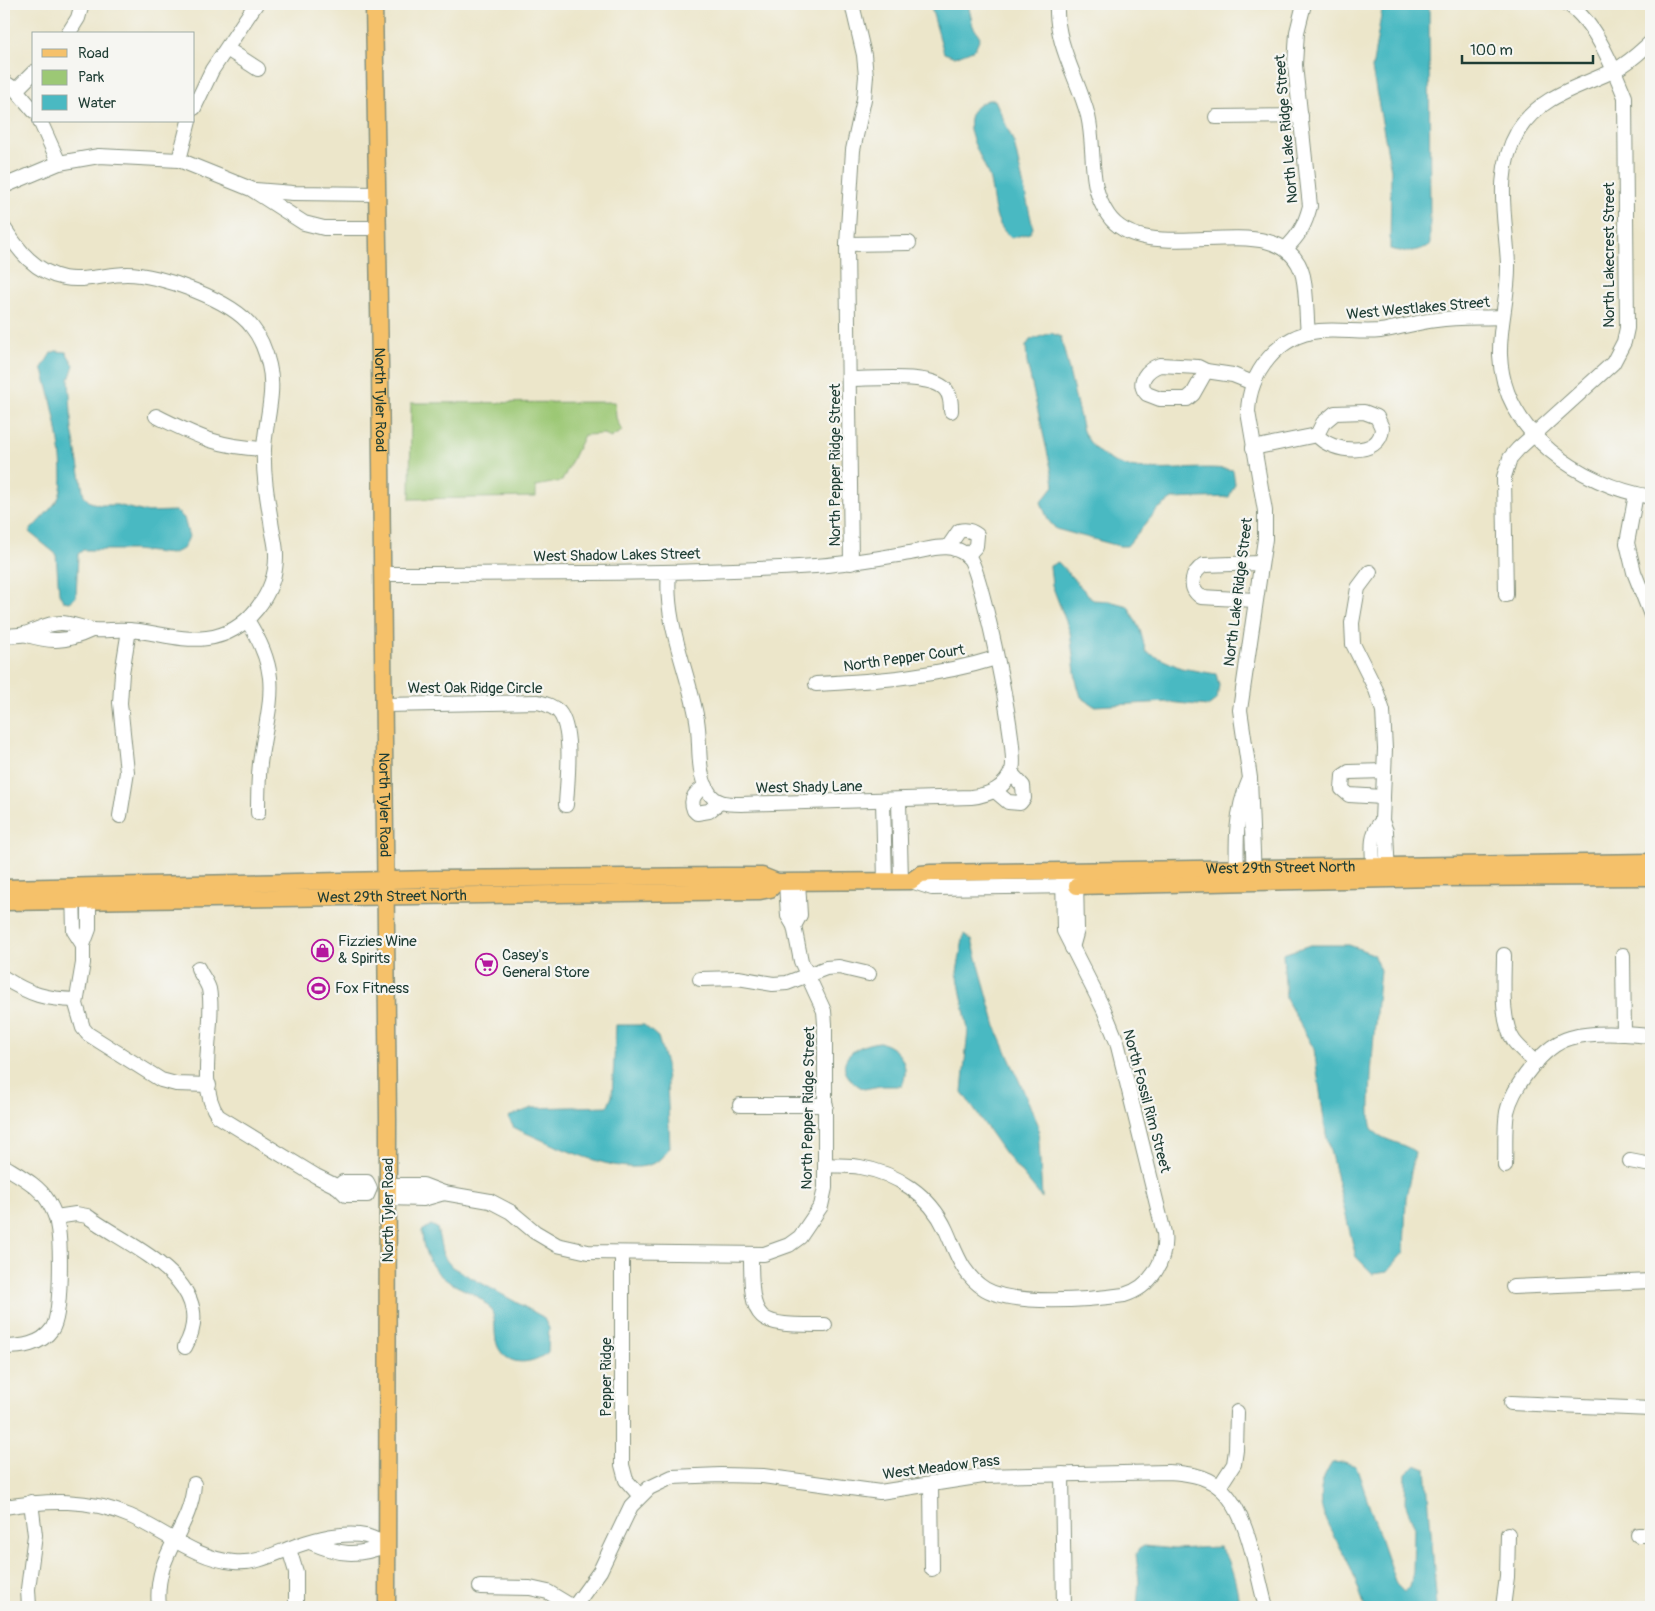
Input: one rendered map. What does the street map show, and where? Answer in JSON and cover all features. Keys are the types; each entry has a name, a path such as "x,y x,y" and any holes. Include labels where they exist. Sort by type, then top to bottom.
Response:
{"main road":[{"name":"North Tyler Road","path":"374,4 383,574 388,1191 387,1607"},
{"name":"West 29th Street North","path":"1586,871 1651,862"},
{"name":"West 29th Street North","path":"4,888 81,893 568,885 762,876 787,882 899,881 931,873 1070,879 1254,874 1586,871 1651,877"},
{"name":"West 29th Street North","path":"4,902 81,893"}],"street":[{"path":"69,32 78,18 82,4"},
{"path":"195,106 212,70 256,4"},
{"name":"North Pepper Ridge Street","path":"852,4 864,55 866,76 864,99 853,150 847,244 851,379 852,563 948,547"},
{"path":"1057,4 1058,28 1062,45 1088,119 1093,176 1098,198 1109,217 1135,236 1156,239 1255,240 1278,244 1285,249 1299,267 1303,277 1308,333"},
{"name":"North Lake Ridge Street","path":"1285,249 1298,237 1306,223 1310,206 1295,65 1297,32 1304,4"},
{"name":"North Lakecrest Street","path":"1506,595 1504,477 1510,458 1606,371 1613,363 1624,342 1627,328 1625,97 1614,70 1590,26 1581,14 1568,4"},
{"path":"1651,42 1614,70 1567,89 1546,101 1527,118 1518,132 1503,172 1501,195 1508,279 1501,317 1500,356 1504,380 1516,410 1549,449 1579,471 1600,482 1651,497"},
{"path":"227,49 258,69"},
{"path":"16,90 32,74"},
{"path":"4,82 16,90 32,109"},
{"path":"1216,117 1300,116"},
{"path":"40,122 60,163"},
{"path":"178,160 189,122"},
{"path":"4,186 60,163 99,156 178,160 251,189 304,223 324,228 378,228"},
{"path":"251,189 293,193 378,194"},
{"path":"4,228 24,256 43,270 64,278 87,278 125,274 153,276 175,282 236,312 255,332 263,344 270,368 270,390 264,448 265,483 276,554 275,568 270,586 259,606 247,620 229,631 208,638 185,639 129,630 92,630 72,639 44,641 24,634 4,636"},
{"path":"847,244 909,244"},
{"name":"West Westlakes Street","path":"1308,333 1380,330 1436,320 1501,317"},
{"name":"North Lake Ridge Street","path":"1254,874 1250,778 1240,710 1265,539 1265,512 1253,448 1248,397 1260,368 1272,355 1288,342 1308,333"},
{"path":"1206,371 1233,375 1253,383"},
{"path":"851,379 920,379 937,384 946,390 951,400 951,411"},
{"path":"156,416 207,440 234,448 264,448"},
{"path":"1253,448 1318,435"},
{"path":"1636,494 1627,543 1634,572 1651,615"},
{"path":"899,881 898,801 971,797 995,791 1011,773 1014,761 996,658 975,570 967,556 961,551 948,547 959,532 968,530 977,535 976,546 967,556"},
{"name":"West Shadow Lakes Street","path":"383,574 668,572 852,563"},
{"path":"1256,600 1201,597 1195,593 1192,586 1192,578 1197,569 1204,565 1260,563"},
{"path":"668,572 667,592 671,626 697,718 702,776 712,797 720,802 709,811 697,813 694,810 692,800 694,795 706,786"},
{"path":"1370,572 1358,588 1353,605 1353,644 1376,690 1383,711 1384,771 1382,821 1386,831 1381,873"},
{"path":"247,620 261,642 272,685 258,781 258,813"},
{"path":"120,816 127,772 120,703 122,673 129,630"},
{"name":"North Pepper Court","path":"816,684 929,674 969,666 996,658"},
{"name":"West Oak Ridge Circle","path":"384,704 538,702 549,705 559,712 566,725 566,805"},
{"path":"1383,796 1349,795 1342,789 1341,782 1343,776 1349,772 1384,771"},
{"path":"995,791 1008,802 1020,803 1024,798 1023,786 1011,773"},
{"path":"1237,875 1237,816 1241,798 1250,778"},
{"path":"883,801 899,881"},
{"name":"West Shady Lane","path":"720,802 741,804 898,801"},
{"name":"North Fossil Rim Street","path":"826,1165 859,1167 892,1176 905,1183 933,1209 945,1228 957,1259 968,1275 984,1288 1002,1297 1023,1301 1124,1295 1132,1293 1147,1282 1158,1268 1165,1244 1164,1233 1117,1042 1104,1010 1064,931 1071,914 1070,879"},
{"name":"North Pepper Ridge Street","path":"209,1085 210,1099 218,1116 316,1176 338,1187 343,1182 367,1182 370,1188 388,1191 423,1186 444,1193 490,1201 511,1212 535,1232 557,1244 588,1252 622,1254 764,1254 789,1244 800,1237 821,1206 825,1188 824,1011 805,974 794,926 788,916 787,882"},
{"path":"81,893 74,931 83,945 83,963 76,1000 79,1016 88,1034 161,1080 176,1084 209,1085 209,988 198,968"},
{"path":"1504,955 1505,1008 1508,1029 1513,1040 1536,1063"},
{"path":"1623,955 1624,1034"},
{"path":"700,979 738,978 773,984 787,983 805,974 826,968 839,967 870,974"},
{"path":"4,978 36,996 48,999 76,1000"},
{"path":"1505,1166 1508,1112 1519,1083 1536,1063 1568,1038 1582,1035 1624,1034 1651,1036"},
{"path":"740,1105 826,1106"},
{"path":"1630,1161 1651,1165"},
{"path":"4,1166 34,1185 42,1193 56,1217 59,1308 56,1323 52,1330 36,1342 26,1346 4,1347"},
{"path":"56,1217 76,1214 87,1216 172,1272 186,1292 191,1306 192,1334 185,1347"},
{"name":"Pepper Ridge","path":"622,1254 622,1465 626,1480 640,1496"},
{"path":"751,1254 751,1294 759,1314 769,1321 781,1325 825,1325"},
{"path":"1513,1286 1651,1281"},
{"path":"1511,1403 1651,1409"},
{"path":"1219,1487 1234,1464 1237,1412"},
{"name":"West Meadow Pass","path":"574,1607 600,1571 631,1506 640,1496 663,1480 685,1475 763,1476 880,1492 983,1476 1185,1473 1219,1487 1235,1505 1242,1519 1266,1607"},
{"path":"1062,1474 1064,1607"},
{"path":"159,1607 158,1591 164,1559 193,1502 194,1484"},
{"path":"931,1484 932,1569"},
{"path":"4,1507 31,1502 80,1502 130,1516 173,1540 212,1558 232,1562 248,1562 268,1558 310,1542 344,1553 366,1553 387,1545"},
{"path":"29,1607 28,1589 35,1535 31,1502"},
{"path":"1503,1607 1507,1577 1508,1534"},
{"path":"289,1549 296,1572 296,1607"},
{"path":"480,1587 530,1588 548,1592 574,1607"}],"green space":[{"path":"615,402 616,418 622,431 610,438 605,434 584,435 562,481 536,486 536,497 410,499 411,403"}],"water":[{"path":"930,4 968,4 973,26 980,37 975,49 955,57 944,53"},
{"path":"1383,4 1429,4 1430,245 1411,251 1390,249 1391,170 1372,69"},
{"path":"988,100 995,100 1014,143 1033,228 1030,233 1011,238 997,217 989,177 971,135 971,115 977,107"},
{"path":"1051,333 1061,337 1083,431 1096,449 1112,461 1130,467 1233,470 1235,484 1229,497 1172,499 1158,509 1127,546 1119,546 1056,529 1048,520 1041,502 1054,486 1027,363 1026,346 1030,340"},
{"path":"56,351 66,352 74,365 69,380 72,429 84,496 90,502 100,505 117,505 145,512 176,511 184,518 189,537 183,549 171,554 134,550 83,550 78,554 76,597 70,602 63,601 59,593 56,554 29,532 57,501 62,486 58,433 42,368 51,353"},
{"path":"1058,562 1093,600 1109,601 1128,606 1140,630 1146,652 1181,668 1216,674 1219,685 1217,699 1208,706 1168,702 1094,706 1081,697 1076,680 1070,632 1052,585 1050,566"},
{"path":"964,934 972,940 997,1030 1038,1124 1042,1198 1004,1152 962,1092 968,1030 957,972"},
{"path":"1310,945 1349,945 1373,954 1380,970 1371,1079 1370,1118 1372,1128 1380,1136 1415,1152 1406,1198 1404,1252 1387,1272 1373,1274 1356,1257 1326,1134 1314,1049 1286,999 1283,954"},
{"path":"616,1025 644,1025 658,1037 666,1064 670,1147 661,1158 657,1162 640,1167 623,1167 584,1157 514,1128 508,1117 532,1108 608,1106 612,1096"},
{"path":"880,1042 893,1049 902,1059 905,1071 902,1086 880,1086 864,1089 853,1082 847,1074 846,1060 851,1053 859,1048"},
{"path":"431,1225 437,1228 443,1256 452,1267 543,1317 549,1328 548,1352 536,1359 522,1362 515,1361 502,1354 496,1341 494,1318 489,1307 476,1296 446,1280 434,1269 430,1262 424,1247 422,1231"},
{"path":"1344,1462 1356,1466 1396,1584 1404,1592 1410,1586 1413,1572 1414,1526 1405,1502 1406,1474 1416,1464 1426,1468 1437,1607 1365,1607 1352,1572 1330,1528 1321,1504 1324,1478 1332,1463"},
{"path":"1144,1546 1174,1549 1219,1547 1223,1551 1233,1573 1238,1602 1232,1607 1137,1607 1139,1581 1136,1554"}],"place":[{"name":"Fizzies Wine & Spirits","path":"322,950"},
{"name":"Casey's General Store","path":"486,964"},
{"name":"Fox Fitness","path":"319,988"}]}
